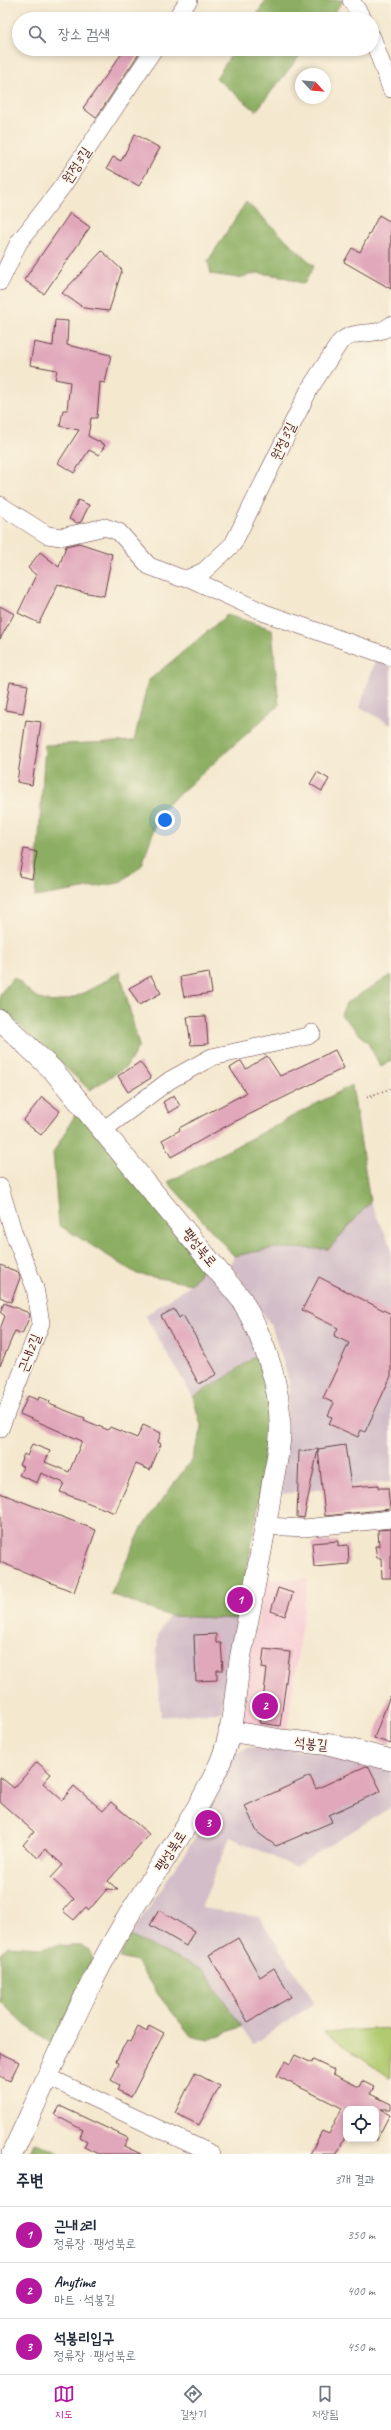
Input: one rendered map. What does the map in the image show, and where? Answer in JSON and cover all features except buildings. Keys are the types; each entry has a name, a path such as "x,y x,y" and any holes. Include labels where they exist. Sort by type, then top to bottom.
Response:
{"street":[{"path":"181,12 190,0"},
{"path":"351,0 359,12"},
{"name":"원정3길","path":"0,282 19,242 62,187 149,56"},
{"path":"379,56 391,89"},
{"name":"원정3길","path":"189,578 204,571 232,544 306,395 340,342 346,337 358,332 379,332 391,325"},
{"path":"0,506 47,535 61,537 105,527 119,532 149,566 181,578 189,578 265,613 391,657"},
{"name":"팽성북로","path":"0,1020 53,1070 242,1300 261,1334 276,1384 280,1436 266,1526 234,1694 229,1731 221,1761 200,1804 123,1925 69,2029 12,2154"},
{"path":"103,1130 170,1080 212,1057 308,1036 312,1033"},
{"name":"근내2길","path":"0,1187 14,1234 35,1288 40,1323 0,1429"},
{"path":"266,1526 304,1528 391,1519"},
{"name":"석봉길","path":"229,1731 282,1740 332,1745 391,1760"},
{"path":"48,2077 212,2154"}],"path":[{"path":"367,1097 391,1089"}],"shaded area":[{"path":"379,649 391,652 391,725 360,707"},
{"path":"370,1202 391,1246 391,1481 282,1494 289,1381 272,1327 230,1264 234,1256 275,1248 329,1249"},
{"path":"208,1263 244,1313 257,1355 225,1378 193,1397 145,1316 191,1284"},
{"path":"266,1579 308,1579 287,1731 244,1726 238,1718"},
{"path":"169,1616 238,1619 221,1712 161,1717 156,1663 158,1635"},
{"path":"247,1747 335,1753 391,1769 391,1807 295,1867 230,1837 201,1908 259,1917 315,2003 253,2044 204,1971 130,1936 209,1816 231,1757"}],"green space":[{"path":"266,0 343,1 334,12 258,12"},
{"path":"230,56 299,56 256,111 216,78"},
{"path":"246,202 314,266 304,284 281,276 258,273 238,278 211,274 208,261"},
{"path":"227,615 272,629 279,705 160,811 142,865 119,883 35,897 45,745 134,741 148,681"},
{"path":"120,972 139,1046 127,1066 90,1090 0,1008 0,994 14,977 35,996 45,1001 56,1002 90,990"},
{"path":"391,975 391,1061 381,1067 368,1043 341,1015 346,1003"},
{"path":"352,1085 370,1202 329,1249 275,1248 234,1256 168,1182"},
{"path":"79,1108 208,1263 191,1284 137,1274 59,1225 53,1153"},
{"path":"257,1355 268,1402 268,1452 238,1619 169,1616 111,1594 143,1526 192,1459 202,1429 193,1397 225,1378"},
{"path":"130,1936 204,1971 241,2026 209,2040 191,2036 156,1992 137,1962 120,1958"},
{"path":"58,1945 82,1946 89,1950 93,1959 53,2044 25,2025 0,2001 0,1953 8,1946 39,1948"},
{"path":"391,2028 391,2079 324,2032"},
{"path":"34,2142 59,2153 59,2154 29,2154"}],"place":[{"name":"근내2리","path":"240,1600"},
{"name":"Anytime","path":"265,1706"},
{"name":"석봉리입구","path":"208,1823"}]}
